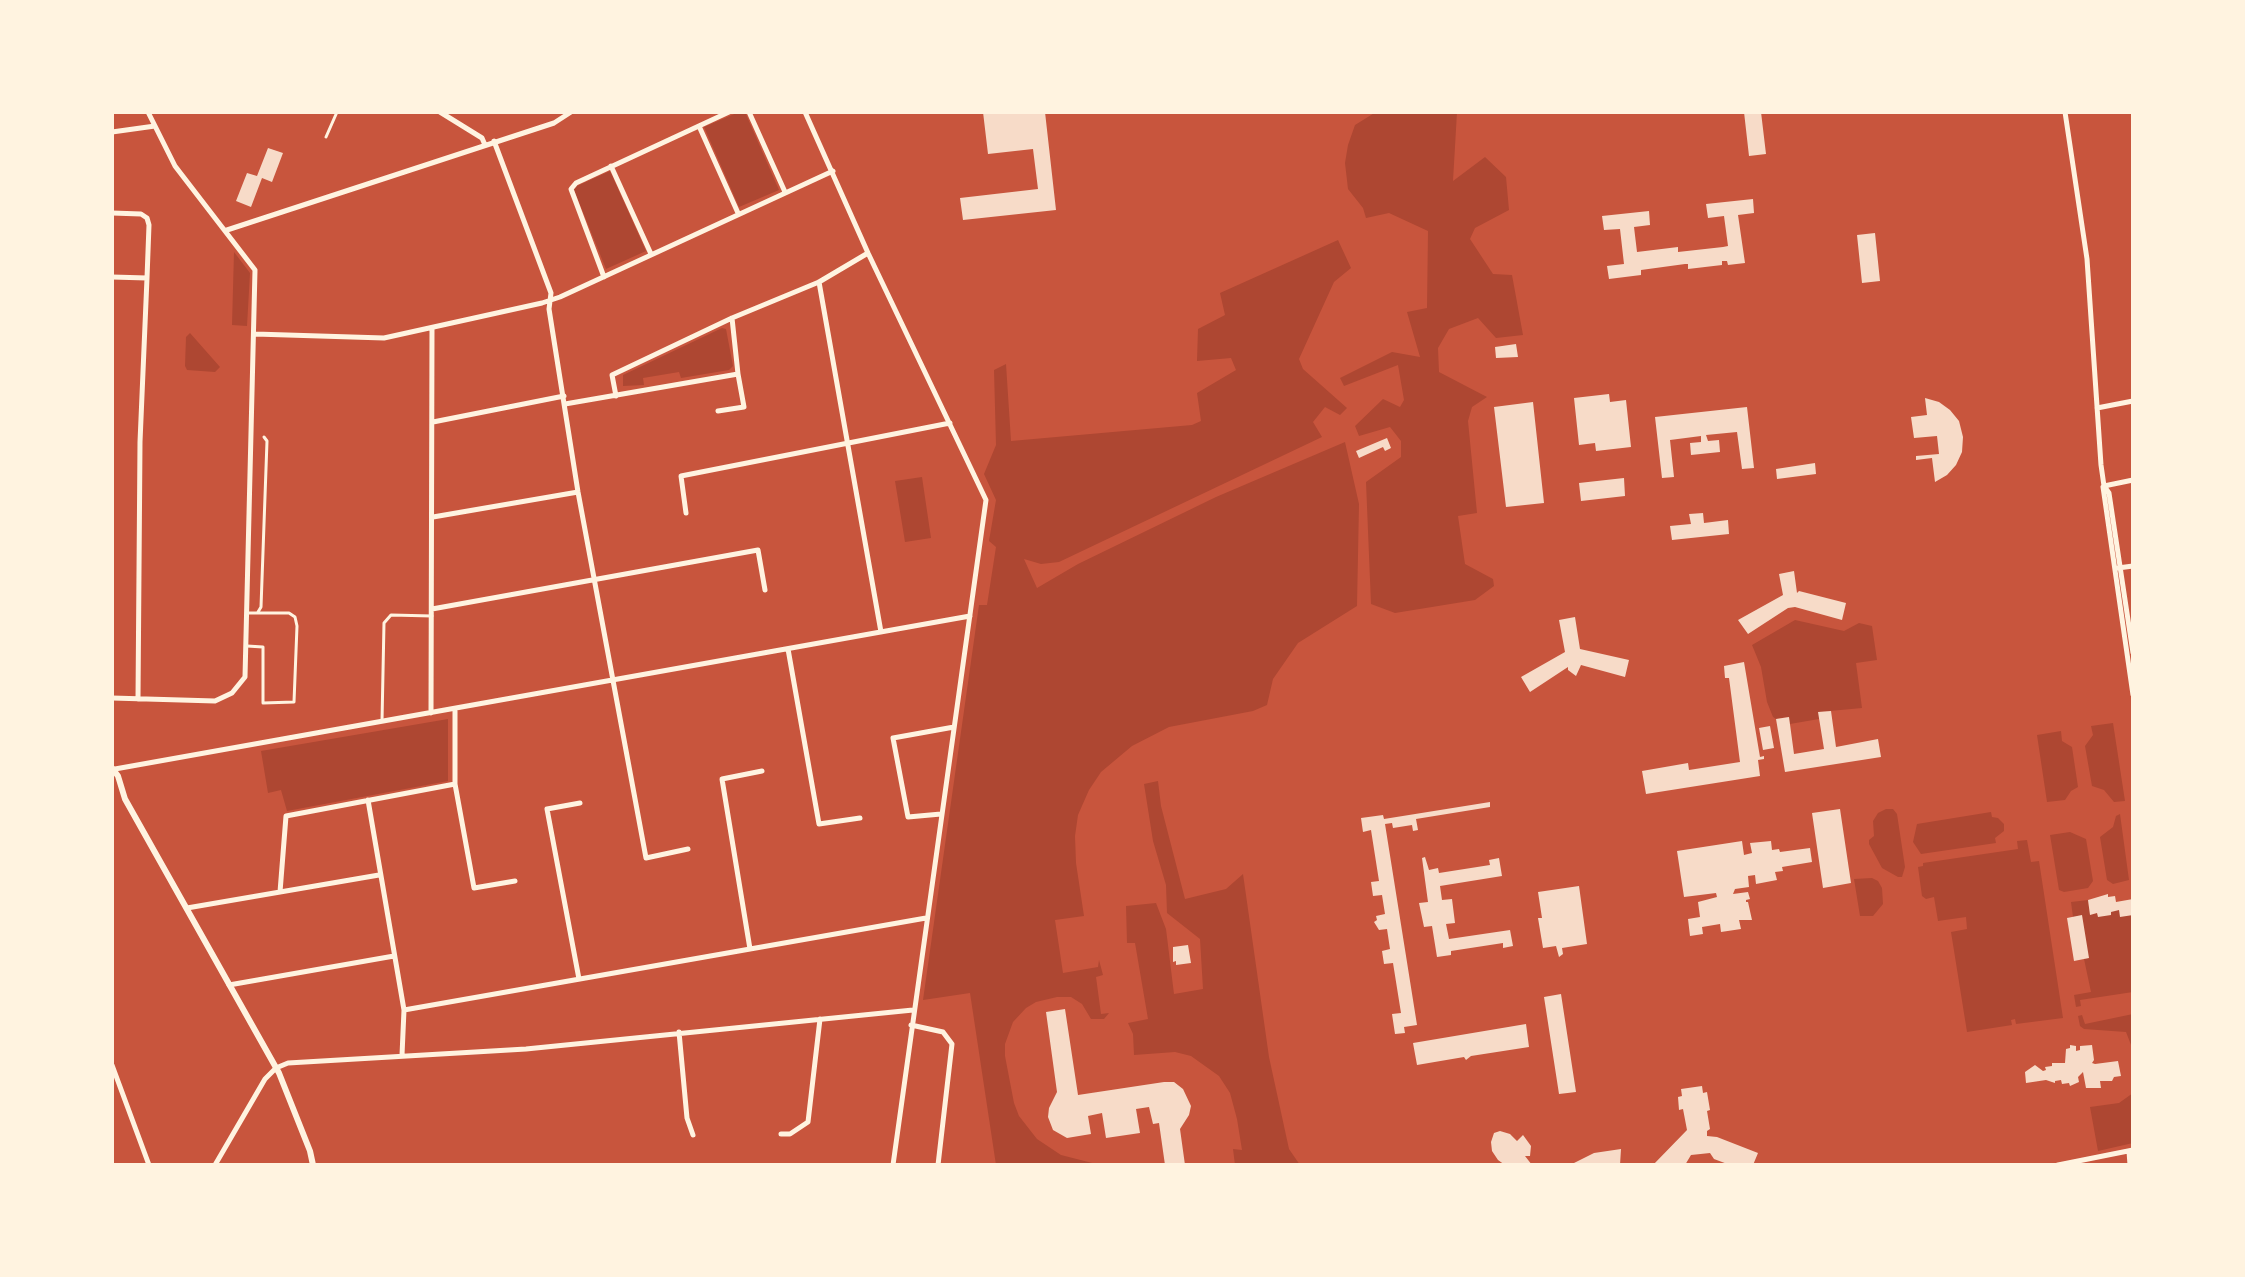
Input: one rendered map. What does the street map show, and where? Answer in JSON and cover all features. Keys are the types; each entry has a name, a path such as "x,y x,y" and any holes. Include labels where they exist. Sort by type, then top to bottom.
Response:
{"street":[{"path":"112,698 215,701 232,693 245,677 247,646 255,270 175,166 148,112"},
{"path":"440,112 482,138 485,145"},
{"path":"227,230 554,123 571,112"},
{"path":"604,277 571,189 576,183 729,112"},
{"path":"749,112 785,192"},
{"path":"805,112 868,253 986,500 893,1165"},
{"path":"2065,112 2085,241 2102,490 2133,653"},
{"path":"112,132 155,126"},
{"path":"699,126 738,213"},
{"path":"494,141 546,274 593,580 646,858 688,849"},
{"path":"611,166 651,254"},
{"path":"255,334 384,338 551,300 833,171"},
{"path":"112,213 141,214 147,218 149,225 140,442 138,699"},
{"path":"616,396 612,375 732,318 819,282 868,253"},
{"path":"112,277 147,278"},
{"path":"819,282 881,632"},
{"path":"718,411 744,407 732,318"},
{"path":"431,713 432,328"},
{"path":"565,404 738,374"},
{"path":"433,422 564,396"},
{"path":"2097,408 2133,401"},
{"path":"686,513 681,476 950,423"},
{"path":"2104,486 2133,480"},
{"path":"2104,486 2109,493 2114,525 2133,695"},
{"path":"433,517 578,492"},
{"path":"432,609 758,550 765,590"},
{"path":"2117,568 2133,566"},
{"path":"313,1165 276,1068 125,799 114,768 970,616"},
{"path":"788,649 819,824 860,818"},
{"path":"455,709 455,784 474,888 515,881"},
{"path":"941,814 908,817 893,738 954,727"},
{"path":"750,949 722,779 762,771"},
{"path":"280,892 286,816 455,784"},
{"path":"368,800 404,1010 402,1055"},
{"path":"579,979 547,809 580,803"},
{"path":"186,908 379,875"},
{"path":"404,1010 926,918"},
{"path":"228,985 394,956"},
{"path":"215,1165 265,1079 276,1068 288,1063 526,1049 913,1010"},
{"path":"781,1134 790,1134 808,1122 820,1019"},
{"path":"911,1025 943,1032 952,1044 938,1165"},
{"path":"679,1032 687,1118 693,1135"},
{"path":"112,1065 149,1165"},
{"path":"2058,1165 2131,1151 2130,1165"}],"lane":[{"path":"326,137 337,112"},
{"path":"258,612 261,607 267,441 264,437"},
{"path":"247,646 263,647 263,703 294,702 295,617 289,613 248,613"},
{"path":"382,721 384,623 391,615 432,616"}],"shaded area":[{"path":"745,112 779,190 739,207 704,127"},
{"path":"1376,112 1457,112 1453,181 1485,157 1506,177 1509,210 1475,228 1470,239 1493,274 1512,275 1523,335 1496,338 1478,318 1449,329 1438,348 1439,372 1487,397 1472,407 1468,421 1477,513 1458,516 1465,564 1493,579 1494,586 1475,600 1395,613 1371,604 1366,482 1401,457 1401,441 1390,427 1359,436 1355,426 1383,399 1400,407 1404,400 1398,365 1344,386 1340,378 1392,352 1420,357 1407,312 1427,308 1428,231 1389,213 1366,218 1363,208 1348,189 1345,163 1355,125"},
{"path":"610,171 646,251 606,269 574,190"},
{"path":"1338,240 1351,268 1334,282 1299,359 1303,369 1347,408 1340,415 1325,407 1313,422 1322,437 1059,562 1041,564 1024,559 1037,588 1078,564 1216,497 1345,442 1359,504 1357,606 1298,643 1273,679 1267,705 1253,711 1169,727 1132,746 1101,772 1078,815 1076,863 1084,916 1055,920 1063,973 1098,967 1099,960 1103,975 1096,977 1101,1014 1109,1013 1104,1019 1091,1019 1082,1004 1071,997 1036,1002 1013,1022 1005,1044 1005,1056 1019,1116 1037,1139 1061,1155 1100,1165 996,1165 970,993 923,1000 979,605 987,605 996,547 989,541 996,500 984,474 996,445 994,370 1006,364 1011,441 1192,425 1201,421 1197,393 1236,370 1231,358 1197,361 1198,329 1225,315 1220,293"},
{"path":"234,252 250,273 247,326 232,325"},
{"path":"722,328 726,329 733,366 729,370 681,378 679,372 643,378 644,385 623,386 623,375"},
{"path":"190,333 220,367 215,372 187,370 186,337"},
{"path":"922,477 931,538 905,542 895,481"},
{"path":"1795,620 1844,631 1859,623 1872,626 1877,660 1856,663 1862,708 1819,712 1819,719 1790,724 1788,717 1773,717 1761,667 1752,645"},
{"path":"448,719 448,781 287,811 281,790 268,793 261,751"},
{"path":"2113,723 2125,801 2114,802 2104,790 2092,786 2085,746 2093,735 2091,726"},
{"path":"2061,731 2062,741 2072,747 2078,787 2065,800 2047,802 2037,735"},
{"path":"1158,781 1161,806 1185,899 1226,889 1243,874 1269,1057 1289,1149 1300,1165 1235,1165 1233,1149 1242,1150 1237,1119 1230,1093 1219,1076 1191,1056 1175,1052 1134,1055 1133,1034 1128,1023 1148,1019 1135,943 1127,943 1126,906 1156,903 1166,929 1174,994 1203,989 1200,939 1167,913 1166,885 1153,841 1144,784"},
{"path":"1893,809 1897,814 1905,867 1902,877 1882,868 1869,844 1874,836 1873,821 1878,813"},
{"path":"1991,812 1992,817 2004,824 2004,831 1995,838 1996,843 1921,854 1913,842 1917,824"},
{"path":"2120,814 2129,880 2113,884 2107,880 2100,837 2113,827 2116,816"},
{"path":"2070,832 2086,839 2093,881 2088,888 2064,892 2059,890 2050,835"},
{"path":"2027,840 2031,862 2039,861 2063,1018 2016,1024 2015,1019 2011,1020 2012,1025 1967,1032 1951,932 1967,929 1966,917 1938,921 1934,897 1926,899 1922,896 1918,867 1923,863 2018,849 2017,841"},
{"path":"1872,878 1882,888 1883,904 1873,916 1860,916 1854,879"},
{"path":"2088,900 2090,914 2119,910 2133,915 2133,992 2080,1000 2081,1006 2076,1007 2074,995 2091,992 2084,959 2089,958 2073,917 2071,902"},
{"path":"2133,1014 2133,1050 2126,1032 2084,1029 2078,1016 2082,1015 2085,1024"},
{"path":"2133,1093 2133,1143 2098,1151 2090,1107 2119,1103"}],"building":[{"path":"983,112 1045,112 1056,210 963,220 960,198 1038,189 1033,149 988,154"},
{"path":"1744,112 1761,112 1766,154 1749,156"},
{"path":"268,148 283,153 272,182 262,178 251,207 236,201 247,173 257,176"},
{"path":"1753,199 1754,213 1738,215 1745,263 1728,265 1727,261 1722,261 1722,265 1688,269 1688,264 1685,264 1641,270 1641,275 1609,279 1607,266 1624,264 1620,229 1604,230 1602,216 1649,211 1650,225 1634,227 1637,252 1678,247 1678,252 1723,247 1728,246 1724,216 1708,218 1706,204"},
{"path":"1875,233 1880,281 1862,283 1857,235"},
{"path":"1516,344 1518,357 1496,358 1495,347"},
{"path":"1609,394 1610,402 1626,400 1631,447 1596,451 1595,443 1579,445 1574,398"},
{"path":"1925,398 1939,402 1950,410 1959,421 1963,437 1962,452 1956,465 1935,482 1932,458 1916,460 1916,456 1939,454 1937,436 1914,438 1911,417 1927,415"},
{"path":"1533,402 1544,503 1506,507 1494,407"},
{"path":"1747,407 1754,468 1742,469 1737,432 1706,435 1708,441 1719,440 1720,452 1691,455 1690,443 1701,442 1701,436 1670,440 1674,477 1662,478 1655,417"},
{"path":"1387,438 1391,448 1385,451 1383,447 1359,458 1356,451"},
{"path":"1815,463 1816,474 1777,479 1776,469"},
{"path":"1624,478 1625,496 1581,501 1579,483"},
{"path":"1703,513 1704,523 1728,520 1729,534 1672,540 1670,526 1691,524 1689,514"},
{"path":"1794,571 1797,593 1846,603 1842,620 1795,607 1788,608 1748,634 1738,620 1783,595 1779,574"},
{"path":"1575,617 1580,649 1629,660 1625,677 1581,665 1576,676 1568,667 1530,692 1521,677 1565,652 1559,620"},
{"path":"1744,662 1760,757 1764,756 1764,759 1758,760 1760,776 1646,794 1642,771 1688,763 1689,770 1740,762 1729,678 1725,678 1724,666"},
{"path":"1831,711 1836,747 1878,739 1881,757 1785,772 1776,719 1789,717 1794,754 1824,749 1818,712"},
{"path":"1770,726 1774,748 1763,750 1759,728"},
{"path":"1490,802 1490,807 1416,819 1418,830 1413,831 1412,825 1393,828 1392,823 1385,824 1417,1025 1404,1027 1405,1033 1395,1034 1392,1014 1401,1013 1393,963 1384,964 1382,951 1390,949 1387,929 1379,930 1374,922 1376,916 1385,914 1382,895 1373,896 1371,882 1379,881 1371,830 1363,832 1361,818 1383,815 1384,819"},
{"path":"1840,809 1851,883 1823,888 1812,813"},
{"path":"1742,841 1744,855 1752,853 1750,843 1771,841 1772,850 1779,849 1780,852 1810,848 1812,862 1782,867 1783,871 1775,872 1777,880 1756,884 1755,875 1748,876 1749,887 1735,889 1733,894 1748,892 1750,899 1746,902 1752,920 1739,920 1741,929 1721,932 1720,924 1702,927 1703,934 1690,936 1688,919 1700,917 1698,902 1717,897 1716,893 1684,897 1677,851"},
{"path":"1425,857 1429,870 1438,868 1439,873 1490,865 1489,860 1499,858 1502,876 1440,886 1442,900 1452,899 1455,923 1446,924 1449,939 1510,930 1513,946 1503,948 1503,943 1451,951 1451,955 1437,957 1432,926 1424,927 1419,903 1428,902 1422,858"},
{"path":"1579,886 1587,944 1562,948 1563,954 1559,957 1556,946 1543,948 1538,892"},
{"path":"2108,894 2108,897 2115,896 2116,902 2133,899 2133,915 2120,917 2119,910 2111,912 2111,915 2090,915 2088,900"},
{"path":"2082,915 2089,958 2074,961 2067,918"},
{"path":"1188,945 1191,963 1176,965 1176,961 1173,962 1173,947"},
{"path":"1561,994 1576,1092 1559,1094 1544,997"},
{"path":"1065,1009 1078,1095 1164,1082 1174,1082 1183,1089 1191,1106 1180,1129 1185,1165 1165,1165 1159,1123 1153,1124 1149,1107 1136,1109 1140,1133 1106,1138 1102,1113 1088,1116 1091,1134 1067,1138 1053,1130 1048,1117 1057,1092 1046,1012"},
{"path":"1526,1024 1529,1047 1471,1056 1466,1060 1464,1057 1417,1065 1413,1043"},
{"path":"2070,1045 2076,1046 2076,1051 2080,1050 2080,1046 2092,1045 2092,1063 2118,1061 2121,1076 2114,1077 2112,1081 2100,1081 2101,1088 2086,1088 2083,1072 2078,1077 2079,1082 2070,1086 2069,1083 2062,1084 2061,1080 2055,1083 2046,1080 2026,1083 2025,1072 2035,1065 2043,1071 2052,1063 2065,1063 2066,1049"},
{"path":"1702,1086 1703,1093 1707,1092 1710,1110 1707,1111 1710,1129 1707,1136 1758,1153 1753,1165 1730,1165 1714,1159 1710,1153 1691,1155 1685,1165 1653,1165 1687,1130 1683,1109 1679,1110 1681,1089"},
{"path":"1494,1133 1510,1134 1517,1141 1523,1135 1531,1146 1530,1156 1525,1156 1532,1165 1505,1165 1498,1160 1491,1142"},
{"path":"1621,1149 1620,1165 1570,1165 1594,1153"}]}
